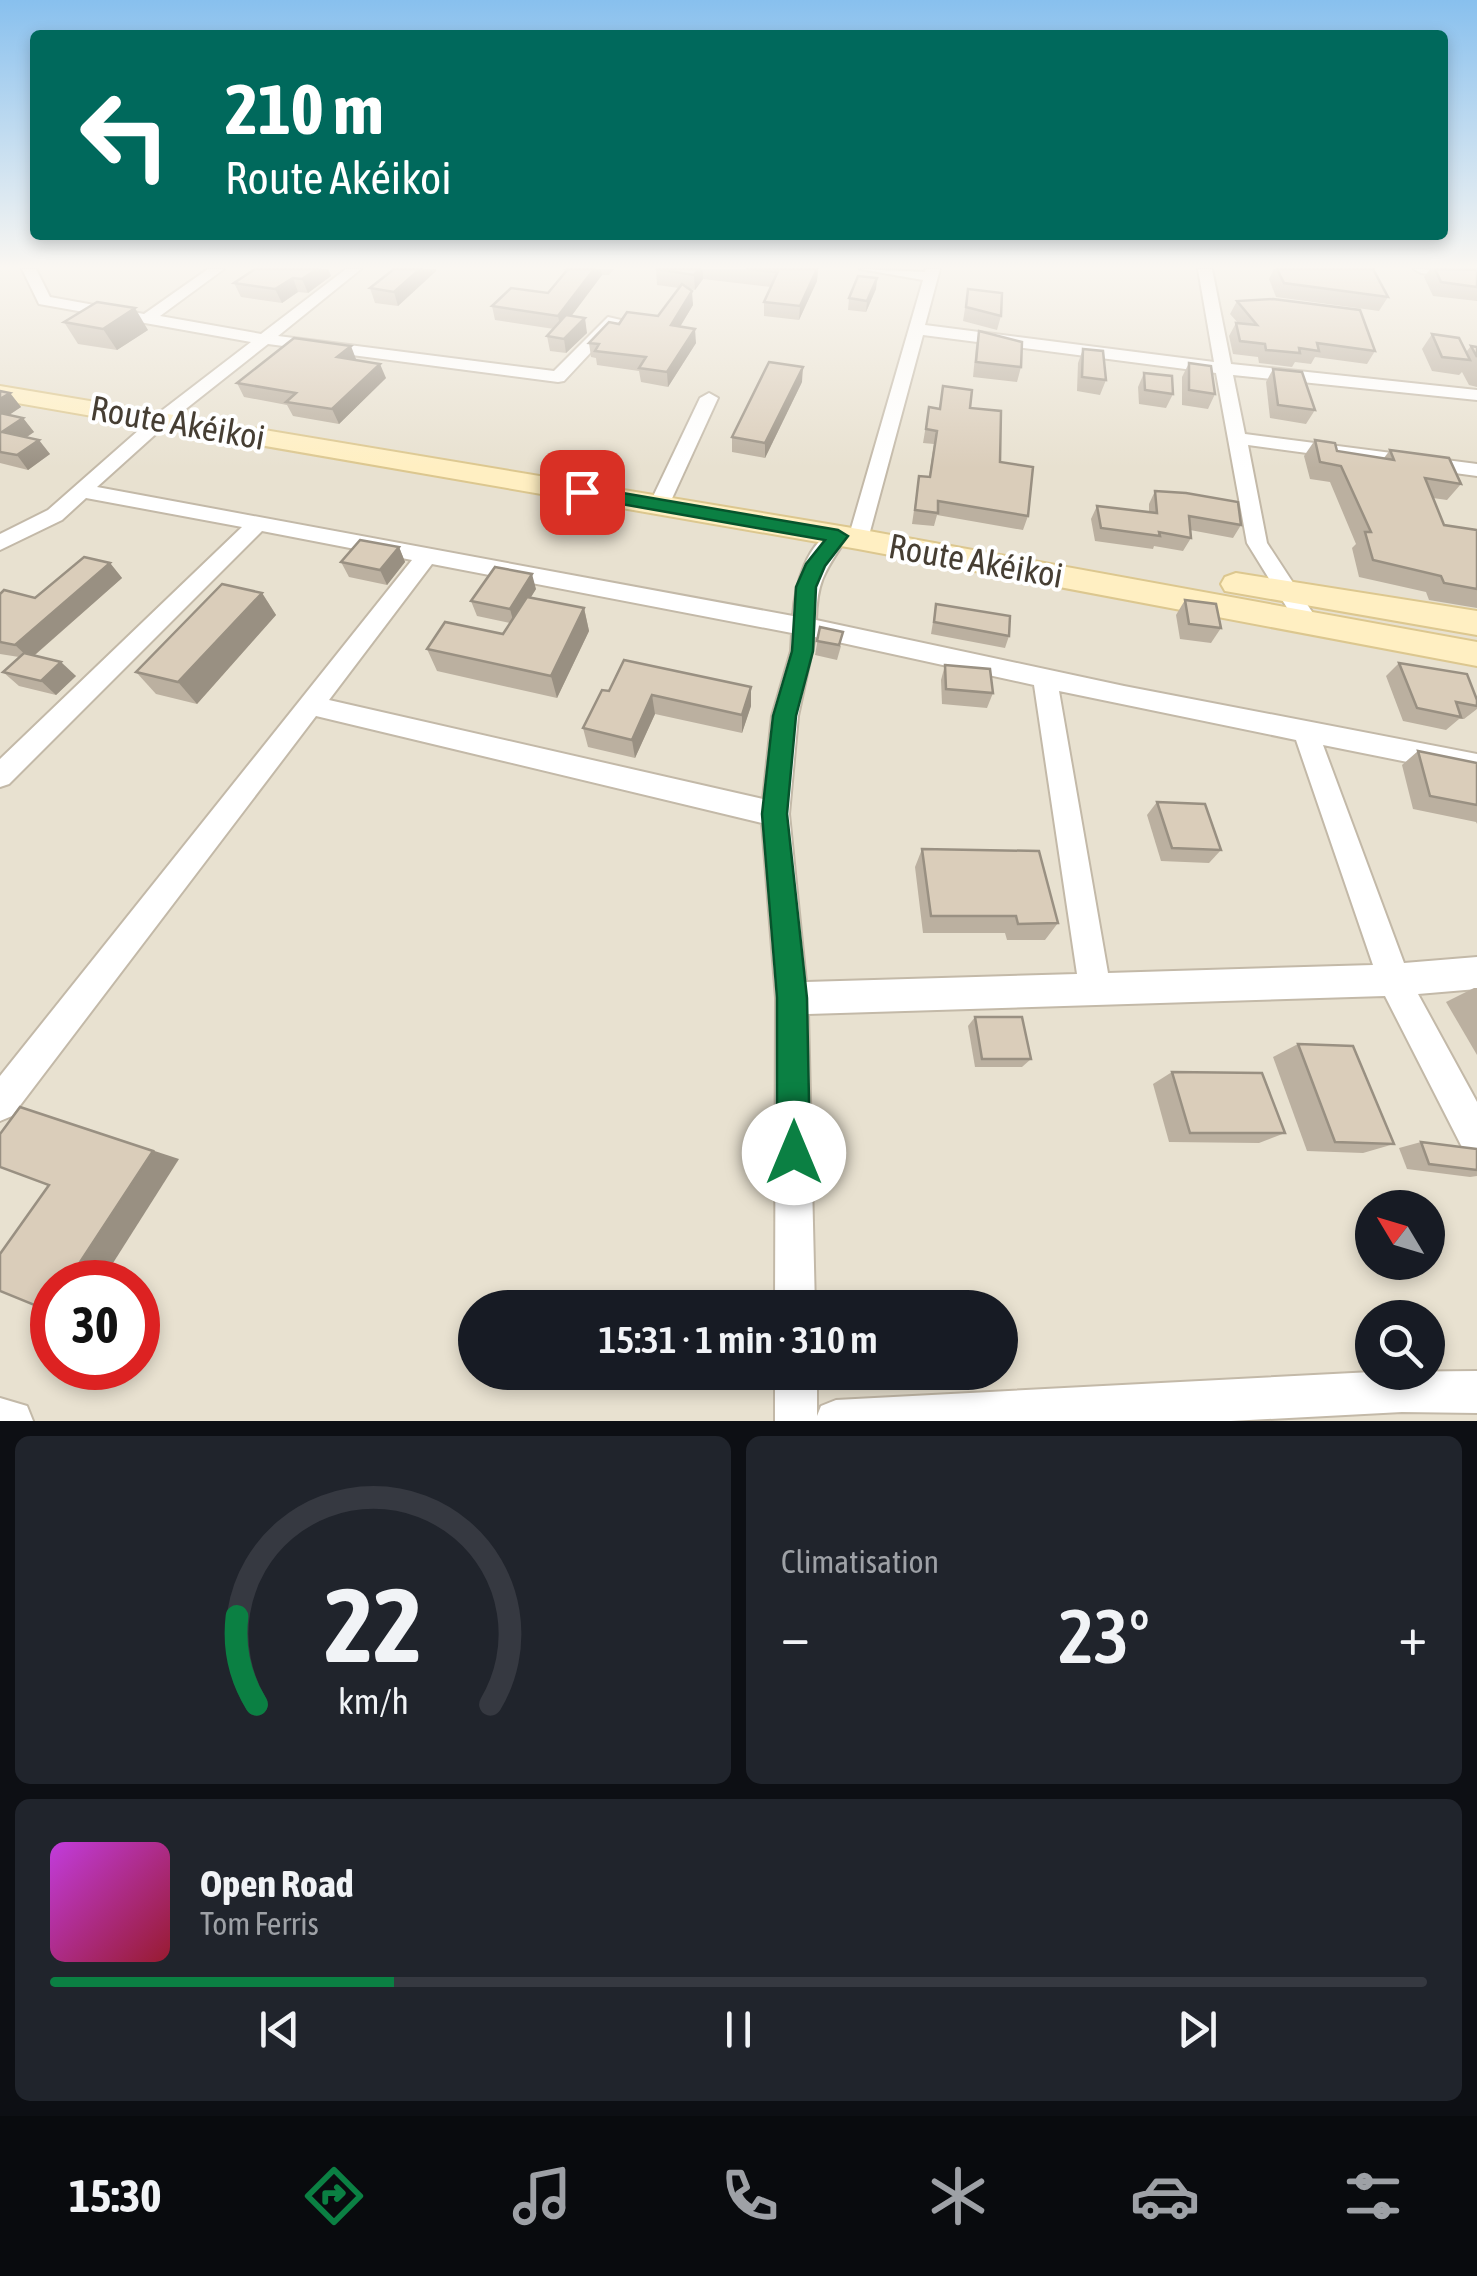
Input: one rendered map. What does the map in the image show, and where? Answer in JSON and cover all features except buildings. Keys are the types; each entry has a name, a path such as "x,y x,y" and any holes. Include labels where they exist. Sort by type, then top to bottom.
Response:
{"street":[{"path":"241,335 558,377 598,335"},
{"path":"0,542 55,515 162,419 269,335"},
{"path":"795,1290 792,998 774,814 785,716 802,651 806,587 816,564 852,535 914,335"},
{"path":"965,335 1227,369 1477,395"},
{"path":"1224,335 1236,438 1257,543 1307,621"},
{"name":"Route Akéikoi","path":"0,393 852,535 1477,654"},
{"path":"659,505 709,398"},
{"path":"1236,438 1477,470"},
{"path":"84,492 891,643 1477,765"},
{"path":"0,776 257,524"},
{"name":"Route Akéikoi","path":"852,535 901,529 1477,624"},
{"path":"0,1104 426,557"},
{"path":"1046,678 1095,989"},
{"path":"310,706 774,814"},
{"path":"1306,730 1394,980 1477,1138"},
{"path":"792,998 1394,980 1477,973"},
{"path":"796,1390 796,1421"},
{"path":"836,1421 1402,1390 1477,1392"},
{"path":"0,1418 12,1421"}],"shaded area":[{"path":"0,335 1477,335 1477,1421 0,1421"}],"route":[{"path":"582,492 838,536 816,564 806,587 802,651 785,716 774,814 792,998 794,1153"}]}
